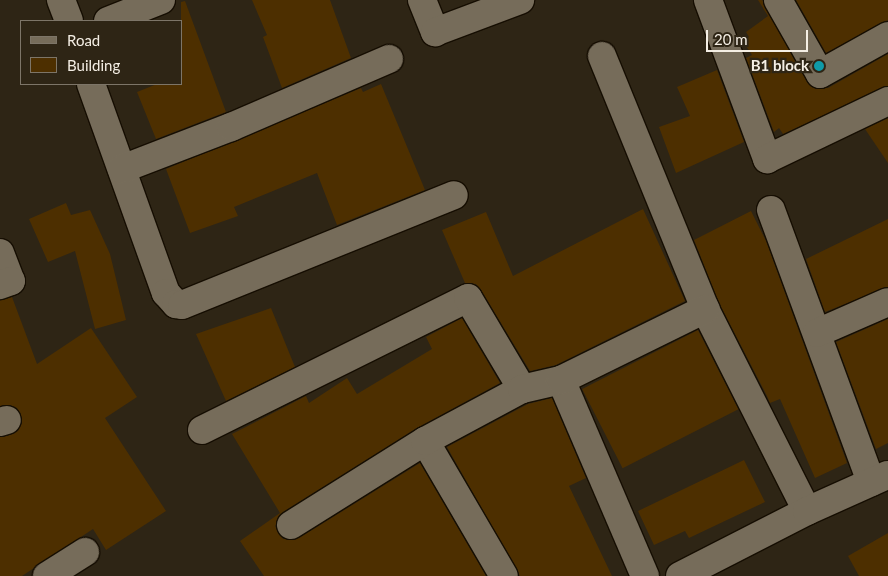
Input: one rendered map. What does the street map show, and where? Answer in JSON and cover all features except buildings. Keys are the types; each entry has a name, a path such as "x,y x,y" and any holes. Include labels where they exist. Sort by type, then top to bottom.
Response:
{"street":[{"path":"61,0 69,20"},
{"path":"111,20 161,0"},
{"path":"422,0 434,32 520,0"},
{"path":"708,0 767,159 888,101"},
{"path":"778,0 820,74 888,36"},
{"path":"602,56 705,309 807,511"},
{"path":"122,169 231,127 389,59"},
{"path":"92,85 166,293 171,301 182,305 454,195"},
{"path":"680,576 807,511 879,478 818,333 771,210"},
{"path":"0,253 11,281 0,285"},
{"path":"202,430 468,298 522,389"},
{"path":"818,333 888,302"},
{"path":"291,525 425,441 522,389 561,380 705,309"},
{"path":"561,380 645,576"},
{"path":"425,441 504,576"},
{"path":"47,576 85,552"}],"place":[{"name":"B1 block","path":"819,66"}]}
